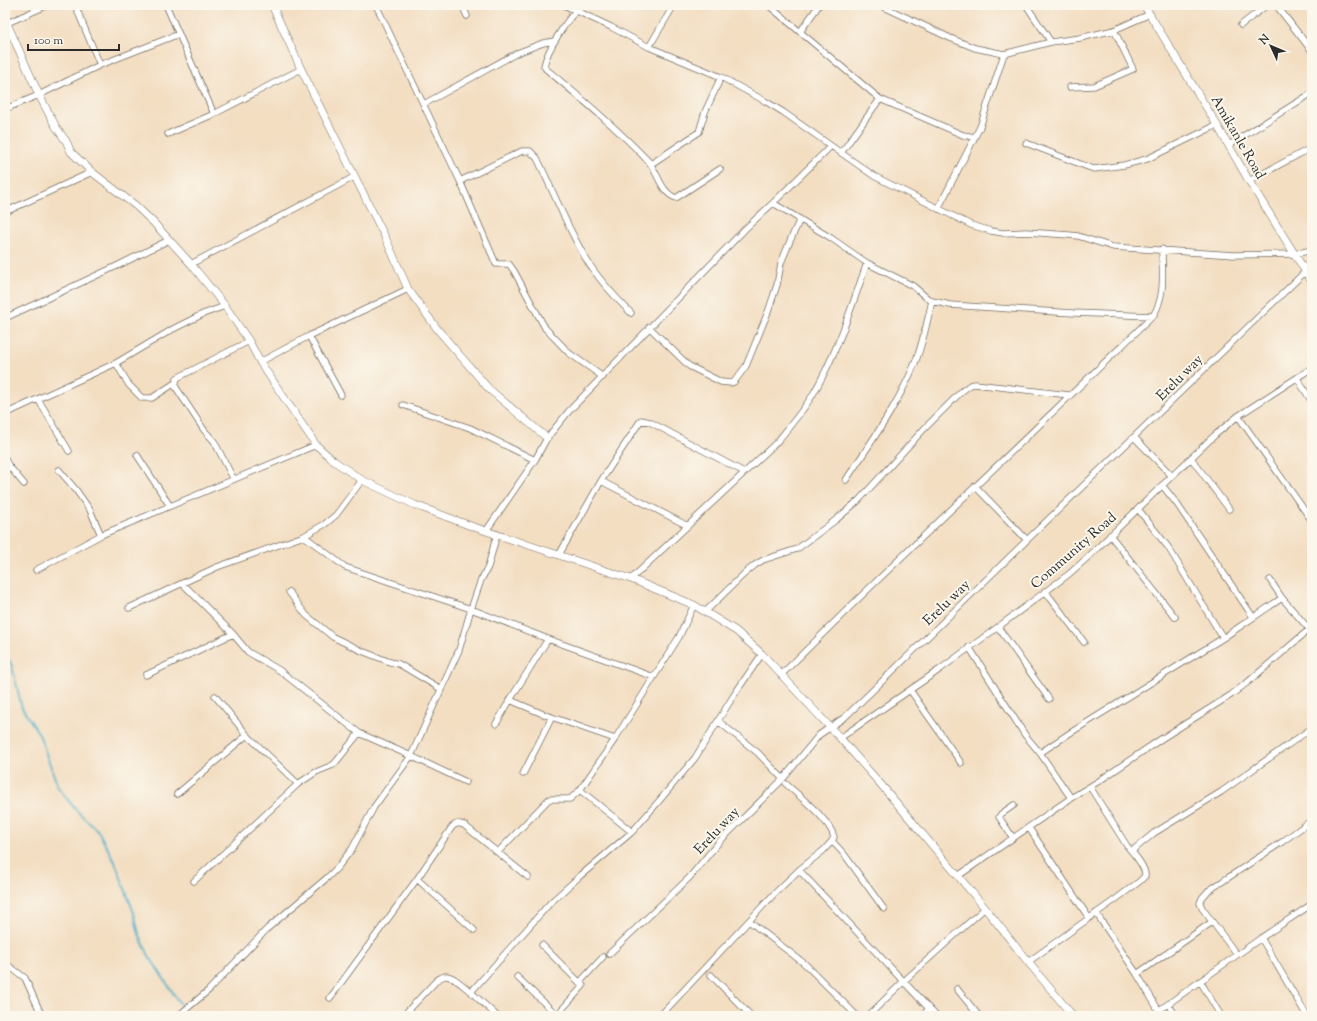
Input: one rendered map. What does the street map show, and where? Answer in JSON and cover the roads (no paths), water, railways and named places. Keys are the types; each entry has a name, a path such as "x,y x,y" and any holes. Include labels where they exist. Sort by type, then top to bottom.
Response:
{"street":[{"path":"48,5 6,21 39,95 71,152 92,172 136,206 153,222 191,264 225,306 249,341 260,362 316,445 334,461 362,480 415,505 486,531 631,579 694,605 736,631 762,654 883,787 985,908 1073,1016"},
{"path":"75,5 100,65"},
{"path":"166,5 214,114"},
{"path":"272,5 301,69 386,239 408,289 438,330 489,389 547,438"},
{"path":"376,5 460,181 496,264 509,264 545,328 569,353 603,377"},
{"path":"462,5 467,16"},
{"path":"564,5 649,47 721,77 783,112 830,147 874,176 971,225 990,231 1003,233 1026,232 1069,234 1113,247 1162,249 1234,255 1294,254 1312,250"},
{"path":"581,5 555,41 544,61 546,70 609,122 651,164 660,182 671,197 676,198 720,169"},
{"path":"649,47 674,5"},
{"path":"768,5 880,99 963,135 975,137"},
{"path":"800,32 819,5"},
{"path":"880,5 975,48 1004,54 1051,42 1080,38 1114,30 1150,14"},
{"path":"1026,5 1051,42"},
{"name":"Amikanle Road","path":"1144,5 1312,282"},
{"path":"1241,25 1267,5"},
{"path":"1276,5 1312,51"},
{"path":"1070,87 1094,86 1133,69 1114,30"},
{"path":"5,109 39,95 100,65 179,34"},
{"path":"424,104 517,53 543,43 555,41"},
{"path":"938,209 975,137 1004,54"},
{"path":"168,134 214,114 301,69"},
{"path":"651,164 699,132 705,112 721,77"},
{"path":"1229,146 1312,93"},
{"path":"841,153 880,99"},
{"path":"1026,143 1088,167 1102,168 1147,159 1218,125"},
{"path":"486,531 535,460 547,438 569,411 745,229 830,147"},
{"path":"1249,180 1309,149"},
{"path":"460,181 522,151 530,151 537,158 576,241 587,260 615,297 631,313"},
{"path":"5,212 92,172"},
{"path":"191,264 354,177"},
{"path":"773,203 831,238 866,262 908,283 932,301 950,305 1073,313 1153,316"},
{"path":"649,327 689,366 722,382 734,382 746,366 768,312 781,263 800,219"},
{"path":"5,318 119,265 168,240"},
{"path":"781,675 853,603 1153,316 1159,304 1162,289 1162,249"},
{"path":"631,579 777,442 795,420 812,396 833,355 849,316 866,262"},
{"name":"Erelu way","path":"610,954 651,913 679,888 719,842 784,782 811,743 819,735 845,717 1218,354 1305,272"},
{"path":"260,362 309,336 408,289"},
{"path":"846,480 888,416 907,380 915,362 932,301"},
{"path":"5,414 116,363 173,329 203,314 225,306"},
{"path":"309,336 341,395"},
{"path":"116,363 129,385 142,398 152,398 175,383 177,378 249,341"},
{"name":"Community Road","path":"840,738 998,627 1082,562 1215,435 1238,416 1312,368"},
{"path":"1296,378 1312,402"},
{"path":"175,383 175,386 204,430 214,442 233,478"},
{"path":"705,612 744,574 763,560 797,549 854,505 924,429 970,385 975,384 1069,395"},
{"path":"38,399 68,451"},
{"path":"403,405 470,428 535,460"},
{"path":"1238,416 1312,521"},
{"path":"559,555 601,481 641,420 650,422 744,472"},
{"path":"1134,437 1172,476"},
{"path":"36,570 101,535 233,478 316,445"},
{"path":"137,455 170,506"},
{"path":"1191,458 1229,509"},
{"path":"5,459 8,465 24,484"},
{"path":"59,470 90,510 101,535"},
{"path":"129,608 218,567 304,536 325,524 336,515 362,480"},
{"path":"601,481 688,526"},
{"path":"1162,485 1177,504 1253,617"},
{"path":"975,486 1027,540"},
{"path":"1138,508 1168,547 1223,638"},
{"path":"178,1016 209,990 268,928 337,868 352,849 380,797 411,756 429,717 459,650 481,580 488,567 497,534"},
{"path":"304,536 345,567 471,609 548,639 654,677"},
{"path":"1110,536 1175,617"},
{"path":"958,876 1071,798 1090,787 1242,686 1310,628 1282,598 1270,580"},
{"path":"183,584 248,652 280,670 359,733 466,782"},
{"path":"1045,591 1084,642"},
{"path":"289,592 306,615 334,636 362,651 390,662 400,664 441,689"},
{"path":"1040,753 1223,638 1282,598"},
{"path":"498,852 549,799 570,799 580,790 615,739 679,637 694,605"},
{"path":"998,627 1049,699"},
{"path":"146,675 232,634"},
{"path":"496,724 548,639"},
{"path":"969,647 1025,736 1040,753 1071,798"},
{"path":"471,992 552,902 632,832 695,758 734,695 762,654"},
{"path":"910,690 961,762"},
{"path":"215,696 231,718 247,736 298,784"},
{"path":"510,700 552,717 615,739"},
{"path":"523,774 552,717"},
{"path":"660,1016 774,894 799,870 824,850 834,837 826,823 784,782 758,752 718,722"},
{"path":"1132,851 1154,833 1221,792 1312,728"},
{"path":"194,881 298,784 316,772 333,765 359,733"},
{"path":"177,794 247,736"},
{"path":"1028,962 1144,879 1146,873 1090,787"},
{"path":"580,790 632,832"},
{"path":"1013,838 999,817 1014,805"},
{"path":"1237,955 1212,922 1200,903 1204,894 1312,820"},
{"path":"330,998 417,879 452,827 456,824 460,823 464,825 528,877"},
{"path":"1029,828 1088,918"},
{"path":"832,841 844,854 884,909"},
{"path":"799,870 936,1016"},
{"path":"417,879 474,930"},
{"path":"1151,1016 1260,938 1311,906"},
{"path":"868,1016 904,981 985,908"},
{"path":"1096,913 1137,974 1159,1011"},
{"path":"749,921 770,939 805,964 857,1016"},
{"path":"1137,974 1212,922"},
{"path":"1260,938 1307,1016"},
{"path":"517,977 557,1016 583,986 542,945"},
{"path":"580,982 603,957"},
{"path":"5,963 25,978 42,1016"},
{"path":"711,975 751,1016"},
{"path":"403,1016 437,980 447,976 471,992 497,1016"},
{"path":"1200,981 1221,1016"},
{"path":"957,989 980,1016"},
{"path":"1168,1004 1176,1016"},
{"path":"922,1016 929,1009"}],"waterway":[{"path":"5,653 12,666 22,708 39,734 58,787 75,809 98,831 115,862 134,913 139,934 149,956 181,1005"}]}
